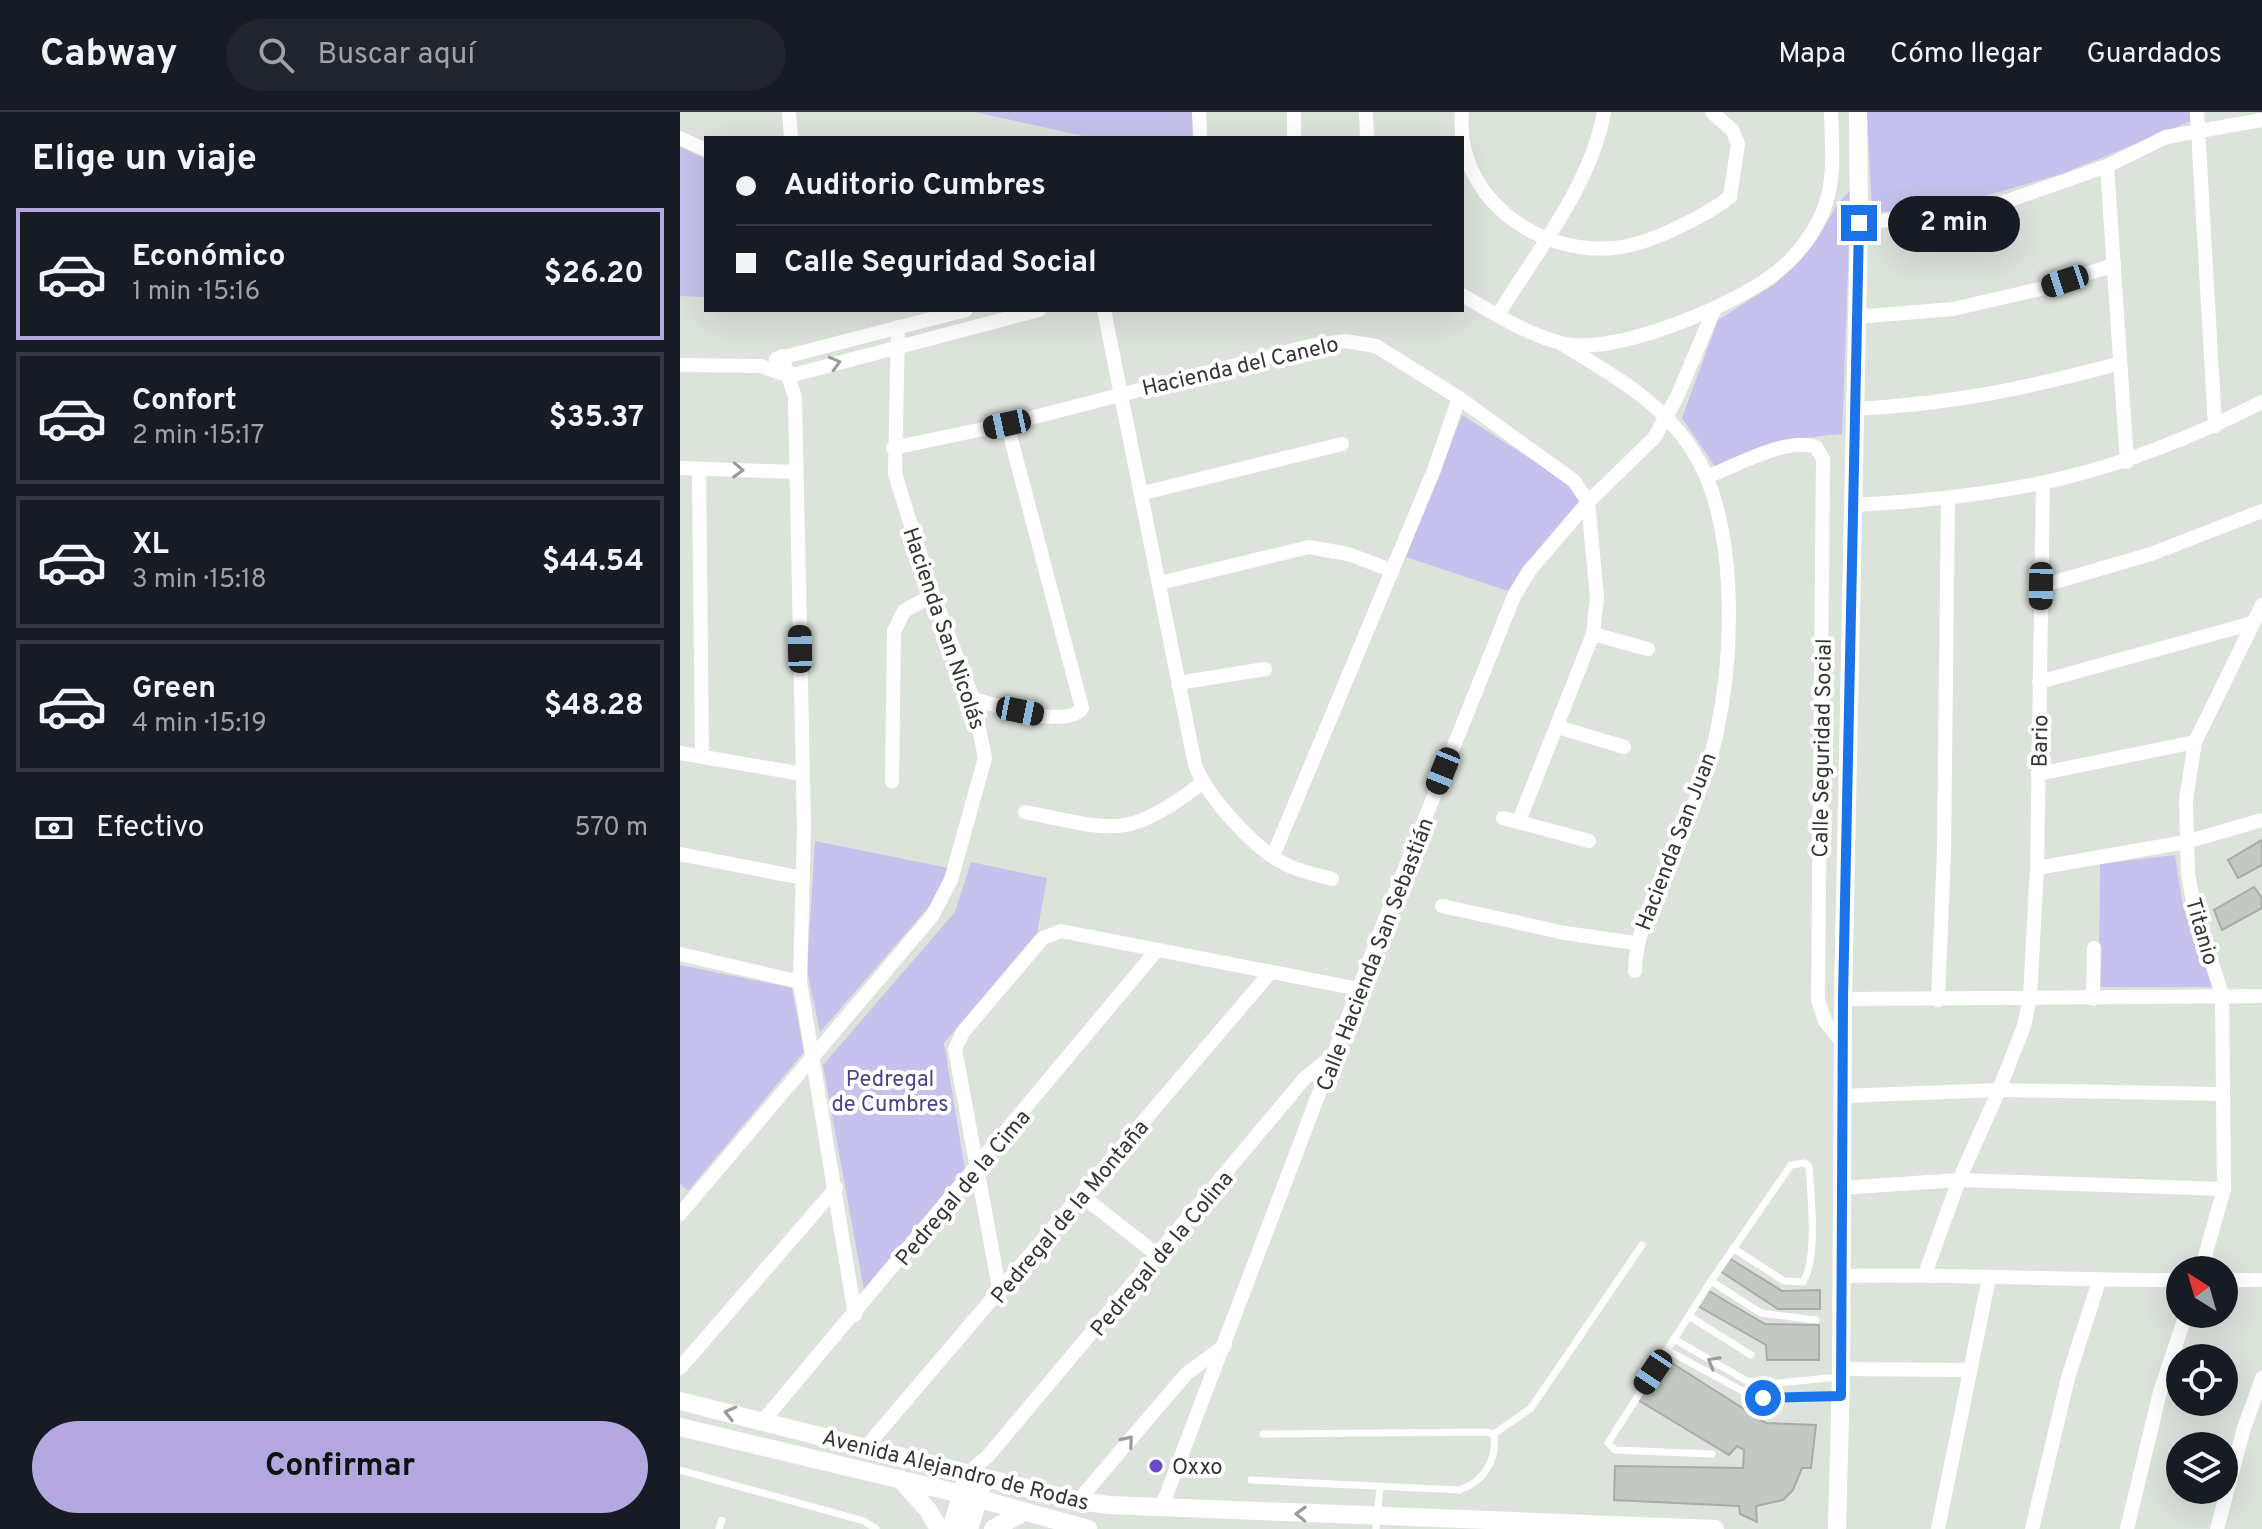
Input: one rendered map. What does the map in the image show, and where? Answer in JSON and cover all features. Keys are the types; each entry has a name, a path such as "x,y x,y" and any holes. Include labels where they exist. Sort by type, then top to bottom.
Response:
{"street":[{"path":"789,112 791,136"},
{"path":"1199,112 1200,136"},
{"path":"1294,112 1294,136"},
{"path":"1366,112 1367,136"},
{"path":"1462,112 1464,136"},
{"path":"1498,315 1591,157 1604,112"},
{"path":"1464,142 1465,157 1480,187 1507,216 1544,239 1593,249 1625,247 1649,239 1724,202 1734,190 1738,144 1733,131 1712,112"},
{"path":"1562,344 1639,335 1714,310 1780,270 1814,230 1829,195 1833,170 1831,112"},
{"name":"Calle Seguridad Social","path":"1837,1529 1843,999 1859,223 1858,112"},
{"path":"2197,112 2215,426"},
{"path":"1859,223 1916,219 1993,206 2107,166 2166,137 2262,120"},
{"path":"680,138 704,149"},
{"path":"2107,166 2117,364 2127,462"},
{"path":"1856,317 1980,304 2114,265"},
{"name":"Hacienda San Juan","path":"1464,296 1562,344 1632,388 1667,419 1692,450 1707,477 1726,554 1726,657 1721,707 1708,764 1689,818 1635,943"},
{"name":"Calle Hacienda San Sebastián","path":"1161,1509 1359,989 1514,596 1530,570 1588,502 1634,461 1667,419 1714,310"},
{"path":"761,366 782,356 958,312"},
{"path":"680,365 761,366 789,376 1031,312"},
{"path":"1104,312 1143,493 1178,683 1202,783 1220,805 1273,856 1288,866 1332,879"},
{"name":"Hacienda San Nicolás","path":"683,1204 932,916 951,880 985,768 985,748 973,699 933,595 900,496 893,448 898,327"},
{"name":"Hacienda del Canelo","path":"893,448 1007,424 1310,346 1345,341 1376,346 1459,398 1574,481 1588,502"},
{"path":"782,356 795,398 803,878 800,982 855,1315"},
{"path":"1854,409 1935,405 1991,396 2117,364"},
{"path":"1273,856 1459,398"},
{"path":"1853,505 1948,499 2043,485 2127,462 2215,426 2262,402"},
{"path":"973,699 1063,719 1078,714 1082,708 1007,424"},
{"path":"1143,493 1342,444"},
{"name":"Calle Seguridad Social","path":"1707,477 1774,450 1801,444 1816,447 1823,468 1818,1000 1825,1021 1843,1043"},
{"path":"680,468 795,472"},
{"path":"699,469 702,757"},
{"name":"Bario","path":"1925,1274 1959,1180 2024,1026 2030,997 2037,868 2043,485"},
{"path":"1938,1000 1948,499"},
{"path":"1519,821 1593,634 1597,597 1588,502"},
{"path":"2041,586 2151,554 2262,511"},
{"path":"1160,583 1309,547 1348,554 1391,570"},
{"path":"892,781 894,631 904,611 933,595"},
{"name":"Titanio","path":"2205,1256 2224,1189 2222,994 2195,912 2186,842 2186,800 2195,742 2262,605"},
{"path":"2039,682 2253,623"},
{"path":"1593,634 1648,649"},
{"path":"1178,683 1265,669"},
{"path":"1558,727 1624,747"},
{"path":"2038,774 2195,742"},
{"path":"680,753 802,774"},
{"path":"1025,812 1088,824 1127,826 1164,811 1202,783"},
{"path":"1503,818 1589,841"},
{"path":"2037,868 2186,842 2262,820"},
{"path":"680,854 803,878"},
{"path":"1442,906 1565,933 1635,943 1635,971"},
{"path":"1000,1293 955,1057 958,1040 1035,945 1052,933 1061,931 1269,974 1359,989"},
{"path":"2093,999 2094,948"},
{"name":"Pedregal de la Cima","path":"763,1421 855,1315 1157,950"},
{"path":"680,954 800,982"},
{"name":"Pedregal de la Montaña","path":"866,1447 1269,974"},
{"path":"1843,999 2262,996"},
{"name":"Pedregal de la Colina","path":"976,1475 988,1456 1159,1256 1304,1079 1336,1053"},
{"path":"1842,1096 1999,1090 2221,1094"},
{"path":"1840,1188 1959,1180 2224,1189"},
{"path":"680,1368 836,1188"},
{"path":"1082,1196 1159,1256"},
{"path":"1842,1276 1925,1274 2099,1281 2166,1280"},
{"path":"1938,1529 1989,1278"},
{"path":"2238,1280 2262,1280"},
{"path":"2032,1529 2064,1393 2099,1281"},
{"path":"2127,1529 2160,1392 2181,1328"},
{"path":"1078,1501 1186,1374 1225,1344"},
{"path":"1841,1380 1970,1370"},
{"path":"2217,1529 2244,1428 2262,1378"},
{"name":"Avenida Alejandro de Rodas","path":"680,1401 1078,1501 1376,1523 1715,1529"},
{"name":"Avenida Alejandro de Rodas","path":"680,1427 969,1496 1088,1529"},
{"path":"951,1529 969,1496 976,1475"},
{"path":"900,1479 928,1510 939,1529"},
{"path":"969,1496 969,1529"},
{"path":"993,1529 1024,1512"}],"lane":[{"path":"1712,1454 1615,1450 1609,1446 1609,1438 1733,1248 1791,1165 1805,1163 1809,1167 1811,1206 1809,1271 1803,1282 1784,1281 1733,1248"},
{"path":"1263,1434 1494,1434 1531,1408 1642,1245"},
{"path":"1711,1281 1761,1313 1816,1320"},
{"path":"1689,1316 1751,1355"},
{"path":"1674,1339 1747,1381 1768,1384 1841,1380"},
{"path":"1667,1350 1750,1395 1841,1380"},
{"path":"1251,1480 1460,1490 1475,1484 1486,1473 1495,1444 1494,1434"},
{"path":"680,1470 864,1521 876,1529"},
{"path":"1376,1523 1380,1488"}],"green space":[{"path":"975,112 1194,112 1194,136 1083,136"},
{"path":"1867,112 2190,112 2191,121 2062,174 1936,210 1872,212"},
{"path":"680,147 704,158 704,297 680,296"},
{"path":"1851,189 1842,434 1778,444 1716,468 1682,418 1718,320 1775,284 1815,242 1837,205"},
{"path":"1462,415 1582,492 1587,505 1523,566 1508,591 1406,557"},
{"name":"Pedregal de Cumbres","path":"815,841 948,868 934,901 820,1032 807,970"},
{"path":"2175,855 2183,906 2213,987 2099,987 2100,864"},
{"name":"Pedregal de Cumbres","path":"971,862 1047,878 1037,933 944,1043 965,1169 864,1290 823,1065 955,912"},
{"name":"Pedregal de Cumbres","path":"680,965 792,988 804,1052 688,1191 680,1184"}],"building":[{"path":"2262,840 2262,865 2238,878 2228,860"},
{"path":"2254,887 2262,898 2262,908 2222,930 2214,910"},
{"path":"1729,1258 1782,1291 1820,1290 1820,1309 1778,1309 1720,1271"},
{"path":"1707,1290 1765,1324 1819,1325 1819,1360 1767,1360 1766,1345 1698,1306"},
{"path":"1664,1358 1766,1423 1816,1425 1811,1468 1802,1468 1793,1490 1783,1500 1756,1506 1757,1522 1740,1514 1739,1506 1614,1500 1615,1466 1743,1468 1744,1450 1737,1446 1729,1455 1638,1400"}],"place":[{"name":"Oxxo","path":"1156,1466"}],"route":[{"path":"1763,1398 1841,1396 1840,1188 1859,223"}]}
